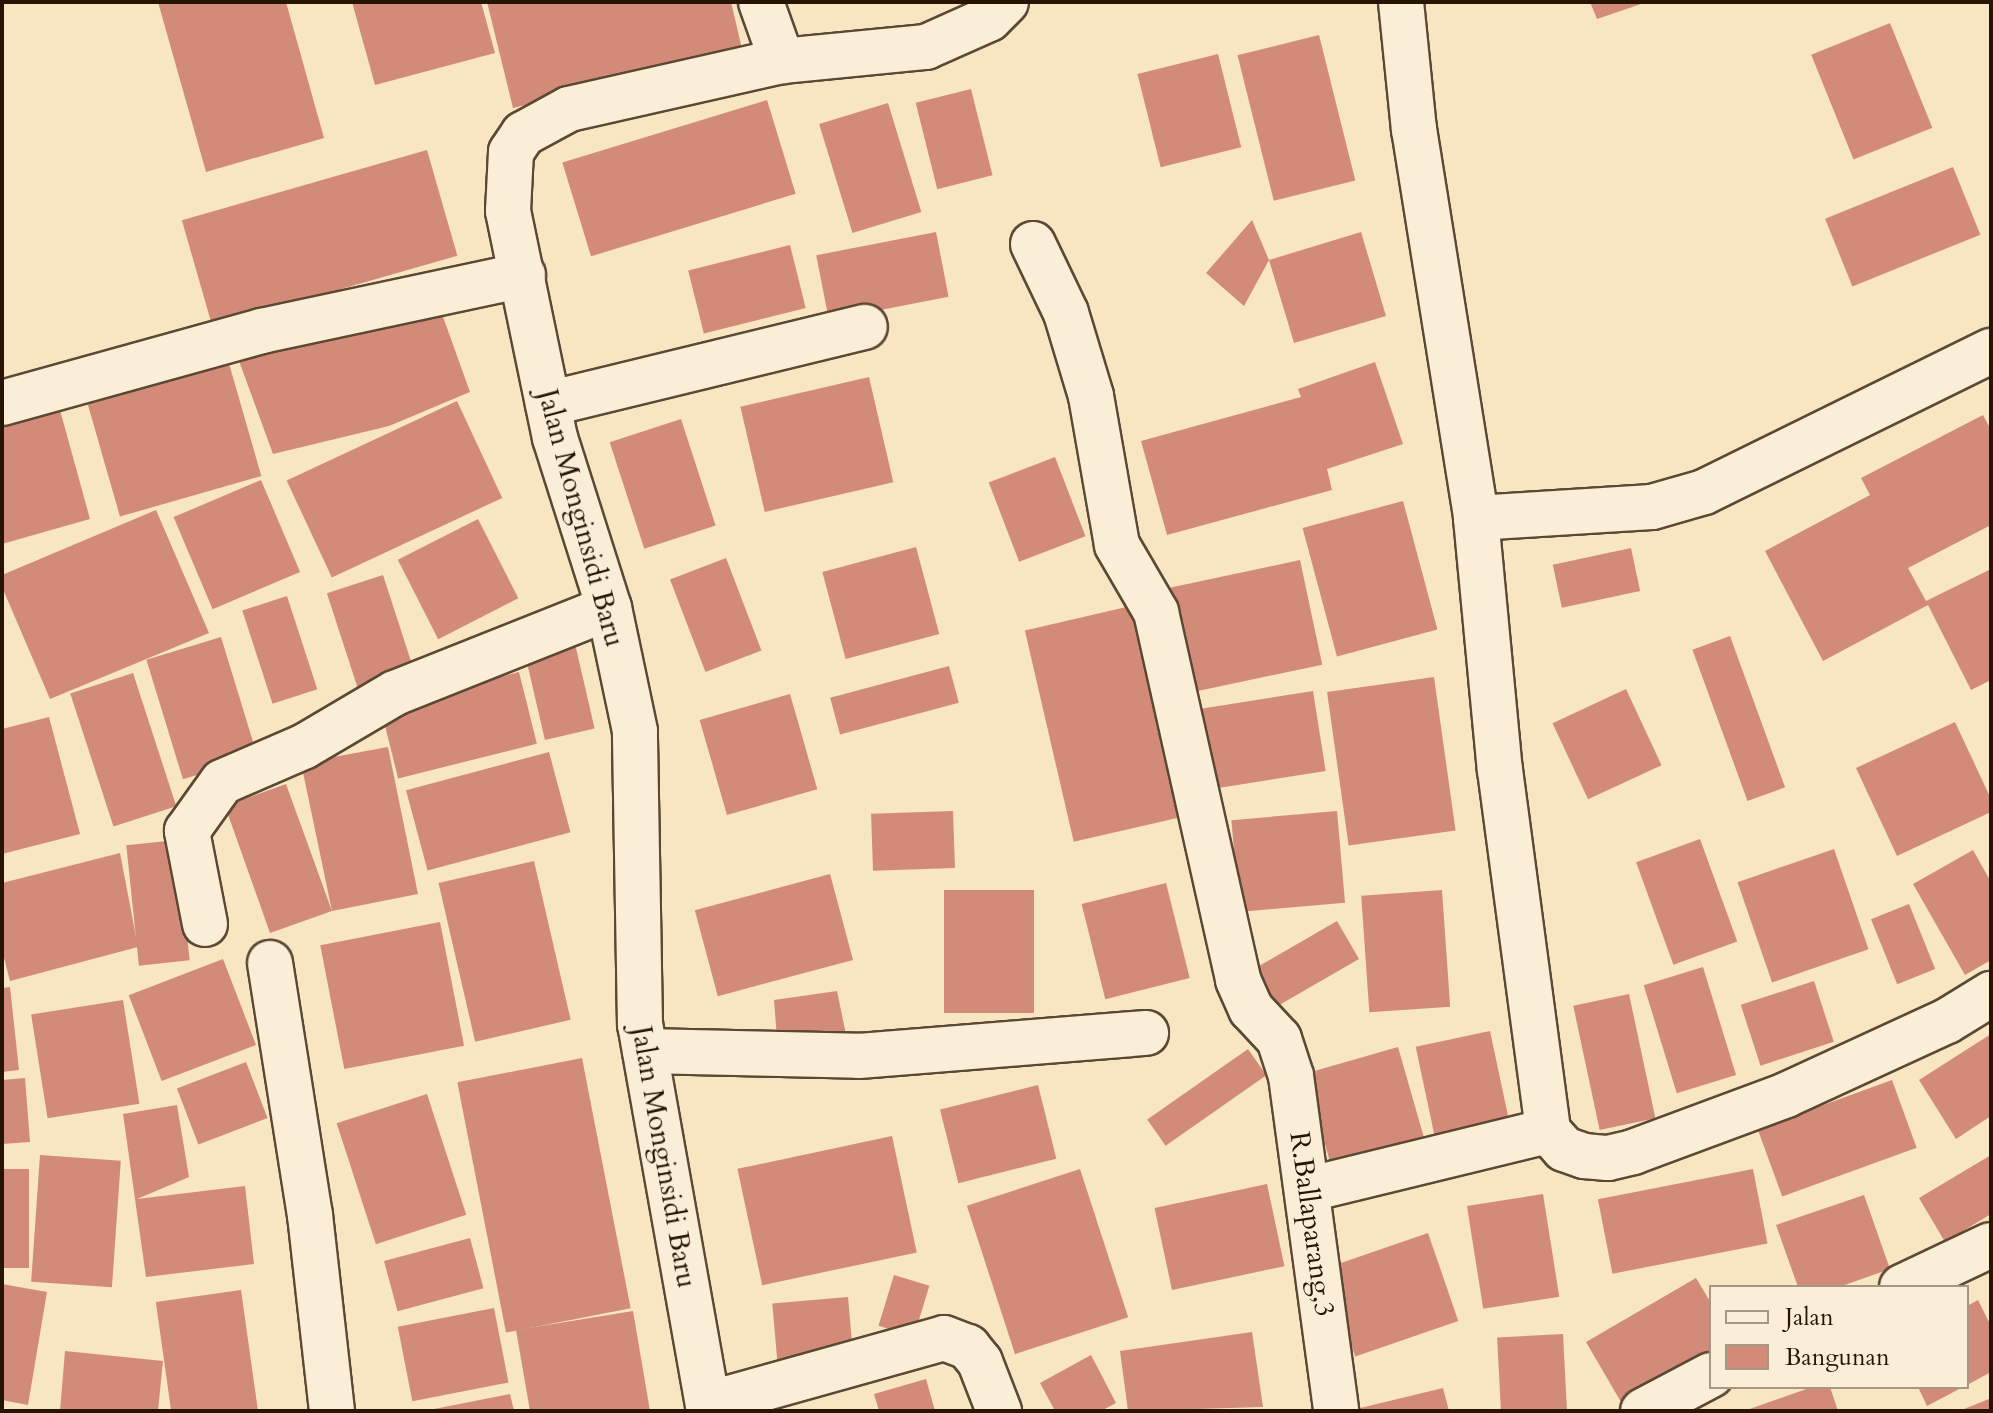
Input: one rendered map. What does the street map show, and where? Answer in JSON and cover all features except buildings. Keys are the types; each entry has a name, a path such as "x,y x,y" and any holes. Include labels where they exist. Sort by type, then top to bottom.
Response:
{"street":[{"path":"761,2 782,61"},
{"name":"Jalan Monginsidi Baru","path":"709,1408 638,1000 635,731 609,608 548,404 508,211 507,178 511,152 523,134 569,109 782,61 926,47 989,19 1006,2"},
{"path":"1401,2 1414,129 1476,518 1501,785 1514,892 1533,987 1548,1131 1564,1149 1608,1158 1668,1142 1786,1095 1947,1021 1991,994"},
{"name":"R.Ballaparang,3","path":"1033,244 1066,313 1091,396 1117,545 1156,612 1238,980 1251,1009 1279,1039 1291,1076 1310,1189 1336,1411"},
{"path":"2,403 262,331 523,275"},
{"path":"548,404 865,327"},
{"path":"1476,518 1652,507 1704,492 1991,351"},
{"path":"205,924 187,831 222,782 305,746 395,693 609,608"},
{"path":"270,963 310,1215 332,1411"},
{"path":"645,1051 859,1056 1146,1033"},
{"path":"1310,1189 1548,1131"},
{"path":"1906,1285 1991,1245"},
{"path":"709,1408 944,1338 968,1347 980,1362 999,1411"},
{"path":"1643,1411 1709,1376"}]}
